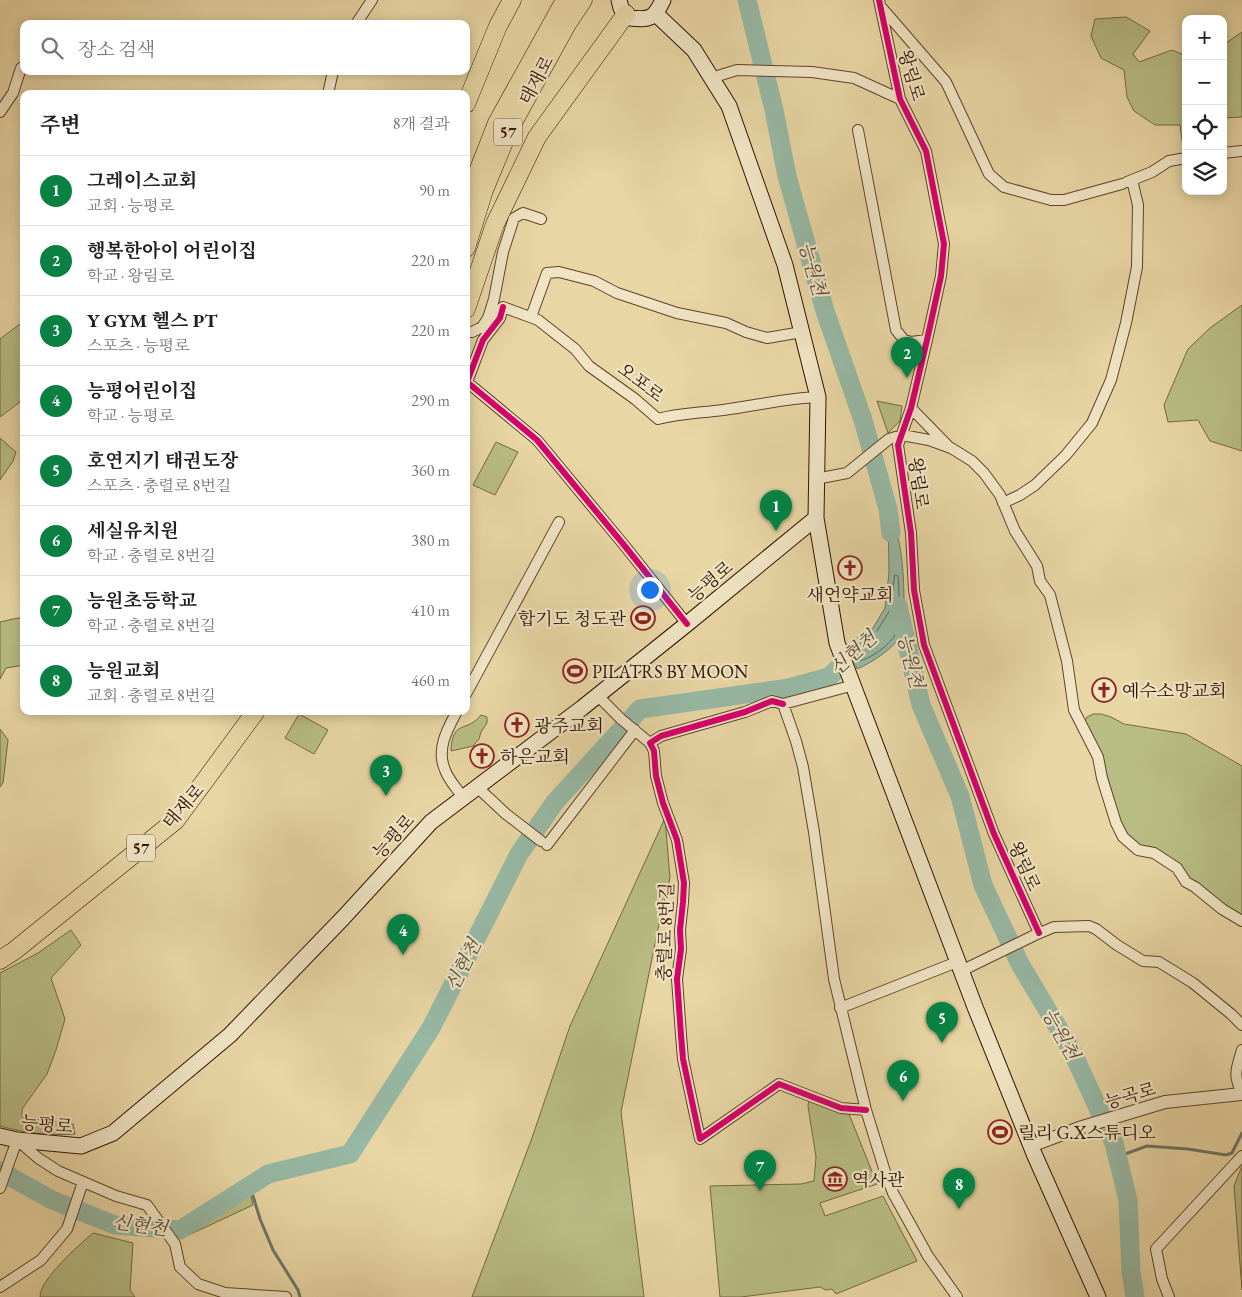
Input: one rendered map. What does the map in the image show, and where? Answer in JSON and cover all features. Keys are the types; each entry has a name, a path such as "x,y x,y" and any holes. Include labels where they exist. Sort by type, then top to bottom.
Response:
{"highway":[{"path":"470,94 498,26 512,0"},
{"name":"태재로","path":"470,192 497,123 563,13 583,0"},
{"path":"470,298 495,224 537,137 622,7"},
{"name":"태재로","path":"470,235 484,190 509,130 563,13"},
{"name":"태재로","path":"0,950 90,881 169,816 245,715"},
{"name":"태재로","path":"0,960 14,951 176,820 253,715"}],"main road":[{"path":"622,7 630,18 646,20 656,14 663,0"},
{"path":"656,14 694,50 729,106 785,265 818,397 816,518 837,642 964,966 1031,1146 1098,1297"},
{"name":"능평로","path":"0,1136 17,1140 81,1146 113,1133 230,1035 343,918 431,822 462,796 477,787 598,695 816,518"}],"street":[{"path":"359,20 372,0"},
{"path":"879,3 946,82 989,174 1004,187 1051,200 1064,200 1125,183 1152,172 1169,161 1182,159"},
{"name":"왕림로","path":"879,3 900,99 926,151 944,244 941,276 927,340 911,408 898,445 911,533 914,590 924,645 994,834 1037,934"},
{"path":"711,78 737,70 812,72 854,78 900,99"},
{"path":"0,112 13,93 20,71"},
{"path":"329,90 332,75"},
{"path":"858,130 896,330 904,340 911,342 927,340"},
{"path":"1227,153 1242,151"},
{"path":"1003,503 1020,495 1035,484 1066,455 1092,423 1111,380 1129,310 1137,267 1138,205 1125,183"},
{"path":"472,332 482,327 488,318 494,299 503,252 514,218 523,213 541,219"},
{"path":"531,317 547,273 559,272 594,280 618,293 677,313 726,323 746,332 767,338 802,332"},
{"path":"488,318 503,307"},
{"path":"470,374 483,340 500,318 503,307"},
{"name":"오포로","path":"503,307 538,320 575,349 589,366 658,419 675,414 723,410 818,397"},
{"path":"470,384 537,440 687,624"},
{"path":"911,408 951,448"},
{"path":"816,479 849,471 889,439 902,434 929,440 951,448 972,461 984,473 1000,495 1015,531 1037,566 1040,581 1050,595 1067,661 1074,710 1098,757 1102,778 1116,823 1123,837 1138,850 1154,853 1177,868 1186,882 1222,909 1242,921"},
{"path":"470,687 559,522"},
{"path":"598,695 621,719 650,743 660,736 744,712 772,701 783,704 854,685"},
{"path":"783,704 796,741 808,790 834,979 866,1110 893,1193 952,1295"},
{"path":"455,715 441,747 445,770 462,796"},
{"path":"477,787 506,814 544,843 633,728"},
{"name":"충렬로 8번길","path":"650,743 654,751 656,776 663,803 677,840 684,883 678,979 680,1026 683,1059 700,1139 779,1084 841,1108 866,1110"},
{"path":"840,1008 964,966 1054,927 1073,925 1089,926 1096,929 1143,961 1159,962 1193,983 1242,1025"},
{"path":"1242,1050 1236,1068 1235,1079 1242,1094"},
{"name":"능곡로","path":"1031,1146 1079,1128 1165,1102 1242,1094"},
{"path":"0,1188 17,1140 38,1158 58,1171 116,1196 148,1205 175,1244 180,1267 198,1284 226,1293 286,1297"},
{"path":"1169,1297 1162,1279 1156,1249 1242,1156"},
{"path":"0,1287 41,1260 67,1229 84,1182"}],"green space":[{"path":"1126,17 1150,31 1133,54 1139,62 1172,50 1182,54 1182,140 1180,125 1155,125 1134,111 1127,97 1124,70 1101,58 1091,36 1095,19"},
{"path":"1242,32 1242,117 1227,118 1227,42"},
{"path":"1242,305 1242,451 1210,441 1198,420 1168,422 1164,405 1188,349 1210,328"},
{"path":"20,324 20,402 0,417 0,339"},
{"path":"877,401 902,406 900,421 888,433"},
{"path":"0,438 16,452 13,461 0,480"},
{"path":"496,442 518,452 495,495 473,485"},
{"path":"20,618 20,666 6,668 0,679 0,622"},
{"path":"838,676 835,681 802,686 822,679"},
{"path":"697,702 646,716 634,726 630,721 640,709"},
{"path":"1093,714 1111,717 1124,724 1186,734 1242,766 1242,918 1200,887 1139,847 1124,834 1101,755 1084,723 1087,717"},
{"path":"298,715 328,730 314,754 285,738"},
{"path":"481,715 487,717 487,723 479,739 473,746 451,751 454,734 457,730 471,724"},
{"path":"0,729 8,740 3,783 0,787"},
{"path":"665,818 670,878 621,1112 644,1297 472,1297 532,1138 570,1026"},
{"path":"71,930 81,945 51,978 65,1019 47,1074 22,1109 22,1117 73,1124 75,1134 37,1133 0,1126 0,973 38,953"},
{"path":"809,1100 849,1114 877,1184 820,1203 825,1216 883,1196 917,1261 836,1294 832,1289 826,1290 820,1287 741,1297 720,1297 710,1186 801,1184 814,1181 816,1157 808,1106"},
{"path":"1242,1166 1242,1290 1234,1186"},
{"path":"249,1188 253,1205 180,1239 177,1233"},
{"path":"93,1233 133,1243 130,1290 135,1297 40,1297 46,1281 53,1272"}],"water":[{"path":"882,487 893,517 902,558 904,627 896,642 890,648 870,663 857,669 850,650 873,628 885,608 889,573 888,509"},
{"path":"834,665 838,676 822,678"}],"waterway":[{"name":"능원천","path":"747,0 774,110 787,176 825,311 863,420 888,509 891,533"},
{"name":"능원천","path":"898,606 921,705 960,796 983,885 1020,964 1072,1051 1114,1143 1128,1200 1131,1272 1135,1297"},
{"name":"신현천","path":"0,1171 52,1200 115,1225 180,1230 268,1174 350,1154 431,1028 519,854 555,802 640,709 789,688 829,677 870,638"},
{"path":"1117,1157 1147,1146 1188,1149 1226,1155 1232,1153 1242,1133"},
{"path":"250,1186 260,1219 273,1250 298,1290 300,1297"}],"cycle path":[{"path":"879,0 900,99 926,151 944,244 941,276 927,340 911,408 898,445 911,533 914,590 924,645 994,834 1039,933"},
{"path":"470,374 483,340 500,318 503,307"},
{"path":"470,384 537,440 687,624"},
{"path":"783,704 772,701 745,712 661,736 650,743 654,751 656,776 663,803 677,840 684,883 680,930 681,949 677,979 683,1059 700,1139 779,1084 841,1108 866,1110"}],"place":[{"name":"행복한아이 어린이집","path":"907,378"},
{"name":"그레이스교회","path":"776,531"},
{"name":"새언약교회","path":"850,568"},
{"name":"합기도 청도관","path":"643,618"},
{"name":"PILATRS BY MOON","path":"575,671"},
{"name":"예수소망교회","path":"1104,690"},
{"name":"광주교회","path":"517,725"},
{"name":"하은교회","path":"482,756"},
{"name":"Y GYM 헬스 PT","path":"386,796"},
{"name":"능평어린이집","path":"403,955"},
{"name":"호연지기 태권도장","path":"942,1043"},
{"name":"세실유치원","path":"903,1101"},
{"name":"릴리 G.X스튜디오","path":"1000,1132"},
{"name":"역사관","path":"835,1179"},
{"name":"능원초등학교","path":"760,1191"},
{"name":"능원교회","path":"959,1209"}]}
